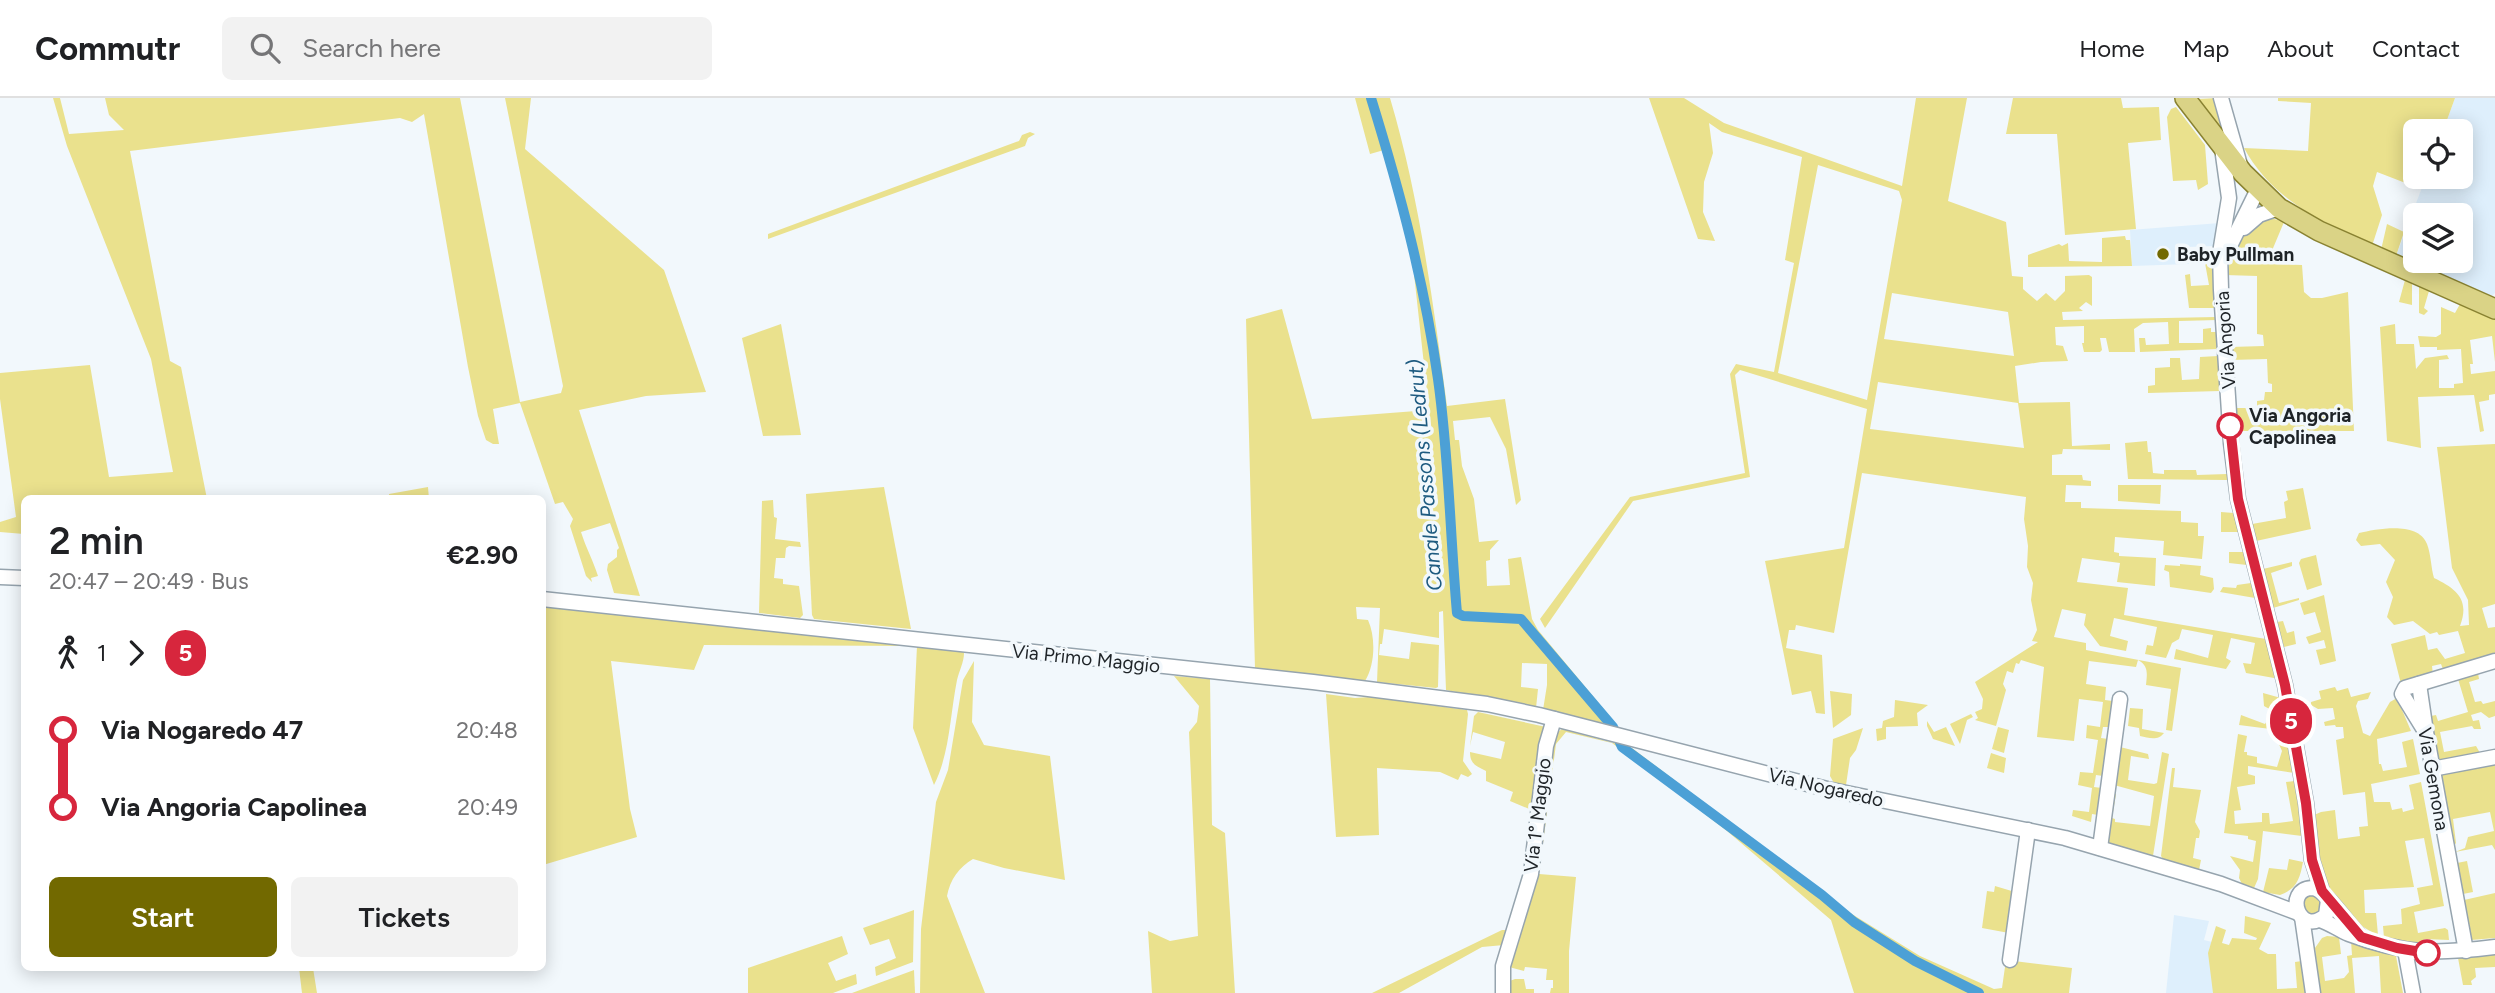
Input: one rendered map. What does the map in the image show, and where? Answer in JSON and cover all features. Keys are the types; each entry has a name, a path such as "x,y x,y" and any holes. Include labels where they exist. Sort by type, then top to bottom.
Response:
{"main road":[{"path":"2185,98 2243,173 2279,208 2319,231 2495,309"}],"street":[{"path":"2221,98 2243,173"},
{"name":"Via Angoria","path":"2222,146 2229,188 2221,274 2231,443 2238,499 2285,685 2306,803 2312,860 2325,895"},
{"name":"Via Angoria","path":"2221,274 2226,253 2258,189"},
{"path":"2228,210 2239,195 2258,189"},
{"name":"Via Angoria","path":"2235,236 2259,215 2279,208"},
{"path":"0,577 21,578"},
{"name":"Via Primo Maggio","path":"546,600 1440,697 1554,719 1619,736"},
{"name":"Via Gemona","path":"2466,951 2419,684 2495,661"},
{"path":"2100,848 2120,699"},
{"name":"Via 1° Maggio","path":"1503,993 1503,966 1531,874 1546,746 1554,719"},
{"name":"Via Nogaredo","path":"1619,736 1827,789 2028,830 2100,848 2221,884 2300,915"},
{"path":"2432,769 2495,757"},
{"path":"2010,960 2028,830"},
{"name":"Via Angoria","path":"2300,895 2312,860"},
{"path":"2313,993 2296,902 2300,895 2312,888 2325,895 2361,937"},
{"name":"Via Nogaredo","path":"2265,900 2300,895"},
{"path":"2308,956 2310,939 2318,920 2328,910 2325,895"},
{"path":"2300,915 2306,920 2318,920 2344,932 2405,950 2431,953 2495,947"},
{"path":"2405,950 2413,993"}],"shaded area":[{"path":"53,98 60,98 69,134 124,130 109,115 105,98 460,98 520,402 561,393 563,386 505,98 531,98 525,149 664,270 706,392 646,396 579,410 640,596 614,593 607,570 608,564 617,557 619,548 610,523 581,532 598,576 591,578 592,582 586,576 570,526 573,519 563,502 555,504 520,403 493,409 499,444 486,440 468,367 424,114 412,122 400,118 130,151 170,361 181,367 206,495 21,495 21,534 0,532 0,522 16,517 0,399 0,373 90,365 109,477 173,472 151,359 67,146"},
{"path":"1355,98 1390,98 1418,213 1447,406 1505,399 1521,500 1516,505 1506,449 1490,417 1453,421 1455,440 1459,440 1462,466 1474,499 1479,542 1499,540 1490,550 1490,560 1486,561 1487,586 1510,585 1508,559 1521,557 1532,619 1538,630 1616,724 1617,730 1543,710 1547,664 1522,663 1521,687 1538,689 1536,708 1446,690 1443,611 1439,612 1439,638 1384,629 1379,655 1409,659 1411,642 1439,645 1436,688 1377,682 1380,608 1356,607 1357,619 1368,620 1373,643 1372,659 1365,681 1255,669 1246,319 1282,309 1312,419 1429,410 1414,274 1419,259 1411,254 1406,225 1384,150 1370,154"},
{"path":"1649,98 1684,98 1724,123 1902,186 1916,98 1967,98 1948,201 2006,222 2012,276 2023,277 2023,289 2037,301 2046,293 2055,301 2065,291 2065,276 2092,277 2092,306 2086,302 2079,308 2083,311 2062,312 2063,320 2216,317 2217,320 2179,321 2179,343 2203,343 2203,329 2211,328 2211,332 2217,332 2218,349 2140,352 2139,338 2145,338 2146,345 2169,344 2168,322 2143,323 2134,329 2135,352 2109,352 2106,338 2100,338 2100,352 2084,352 2084,326 2055,327 2056,345 2063,346 2068,361 2015,366 2019,403 2070,402 2072,446 2110,444 2110,450 2063,449 2062,454 2052,455 2052,475 2082,475 2083,480 2091,481 2091,486 2066,485 2065,502 2081,502 2081,508 2181,511 2181,522 2198,523 2198,536 2204,536 2202,559 2163,555 2164,541 2115,537 2114,552 2119,553 2119,556 2156,558 2155,586 2117,582 2120,563 2082,558 2077,582 2128,588 2124,615 2266,639 2276,676 2274,678 2246,673 2243,663 2251,664 2255,643 2231,638 2226,658 2231,661 2226,669 2174,659 2176,649 2208,658 2213,635 2182,629 2179,639 2172,643 2166,658 2145,654 2147,645 2153,646 2157,627 2114,618 2110,636 2128,641 2126,651 2100,646 2084,625 2086,614 2062,609 2054,637 2086,643 2086,650 2181,668 2172,731 2166,730 2171,689 2146,685 2146,671 2142,662 2138,660 2136,667 2089,661 2086,684 2106,687 2105,700 2113,701 2110,727 2103,727 2101,738 2108,739 2103,776 2096,775 2094,787 2102,788 2098,815 2092,814 2091,822 2072,816 2073,810 2089,812 2092,788 2078,785 2080,772 2093,773 2098,740 2086,738 2087,725 2100,727 2103,702 2079,699 2074,741 2037,737 2044,667 2021,660 2019,664 2016,663 2013,673 2007,671 2003,684 2006,690 1996,726 1975,720 1978,718 1975,712 1982,709 1983,699 1975,682 2038,642 2032,641 2037,630 2031,600 2033,583 2027,567 2028,546 2024,519 2026,497 1862,473 1834,633 1796,625 1795,630 1789,630 1786,648 1822,655 1825,714 1816,713 1811,691 1792,695 1765,561 1844,548 1867,409 1740,370 1735,375 1750,477 1633,501 1545,628 1540,619 1630,497 1745,473 1730,374 1736,364 1774,372 1794,263 1785,260 1802,157 1722,132 1709,123 1713,153 1704,182 1703,212 1715,241 1698,239","holes":["1818,165 1899,191 1902,200 1867,400 1778,373","1892,293 2008,312 2014,356 1884,339","1878,382 2018,403 2024,448 1870,429"]},
{"path":"2013,98 2121,98 2123,108 2159,107 2161,140 2128,143 2136,229 2065,235 2057,134 2006,134"},
{"path":"2217,98 2224,128 2222,130 2198,99"},
{"path":"2278,98 2455,98 2447,119 2403,119 2403,182 2377,172 2373,186 2382,215 2372,246 2299,207 2283,195 2255,166 2244,148 2308,151 2311,103 2278,101"},
{"path":"2455,98 2495,98 2495,293 2492,296 2437,273 2473,273 2473,203 2416,203 2421,189 2473,189 2473,119 2447,119"},
{"path":"2176,107 2205,145 2208,184 2198,190 2196,180 2173,181 2167,117 2171,109"},
{"path":"1030,132 1035,134 1028,138 1025,146 768,239 768,234 1019,141 1022,135"},
{"path":"2268,217 2284,222 2271,253 2271,264 2302,265 2304,292 2311,298 2348,292 2354,431 2236,431 2234,408 2257,408 2257,401 2264,400 2265,392 2272,392 2272,384 2268,383 2267,359 2231,360 2230,347 2264,346 2263,335 2257,334 2257,276 2225,275 2240,238"},
{"path":"2220,223 2216,246 2188,247 2189,264 2132,266 2130,230"},
{"path":"2387,224 2403,232 2396,256 2381,250"},
{"path":"2125,236 2126,240 2130,240 2132,266 2028,267 2028,255 2068,243 2069,261 2102,262 2102,238"},
{"path":"2403,238 2403,259 2396,256"},
{"path":"2205,263 2214,263 2216,308 2189,308 2185,275 2190,274 2191,286 2209,285"},
{"path":"2405,280 2412,284 2412,305 2399,302"},
{"path":"2419,286 2429,291 2424,308 2428,311 2424,315 2419,313"},
{"path":"2460,304 2495,319 2495,362 2492,336 2470,340 2473,364 2470,364 2471,374 2495,371 2495,394 2489,395 2489,400 2479,402 2484,431 2480,432 2474,395 2418,397 2421,448 2387,441 2380,327 2395,324 2396,344 2414,344 2416,369 2425,358 2447,355 2449,359 2439,360 2439,388 2454,388 2454,384 2463,383 2461,349 2437,350 2437,347 2420,347 2418,336 2436,337 2441,334 2441,307 2455,313"},
{"path":"781,324 801,435 763,436 742,338"},
{"path":"2218,356 2220,391 2148,393 2148,386 2155,385 2155,368 2170,367 2170,358 2180,358 2182,380 2199,379 2200,357"},
{"path":"2147,441 2153,473 2164,474 2164,470 2196,470 2197,475 2227,474 2227,480 2128,479 2125,443"},
{"path":"2495,444 2495,604 2482,608 2488,628 2495,627 2495,656 2444,672 2441,664 2432,666 2433,675 2401,684 2391,644 2425,635 2428,650 2437,648 2445,659 2465,653 2458,631 2430,634 2413,621 2394,625 2387,617 2393,597 2386,582 2395,560 2380,544 2361,546 2356,540 2359,533 2397,528 2407,529 2422,537 2427,544 2434,578 2449,586 2459,596 2463,609 2460,626 2469,625 2468,600 2452,568 2437,447"},
{"path":"2118,485 2161,485 2160,504 2118,501"},
{"path":"428,487 429,495 389,495"},
{"path":"884,487 911,629 814,619 806,494"},
{"path":"2303,488 2311,529 2256,541 2252,524 2286,518 2286,491"},
{"path":"773,500 774,517 777,518 775,539 800,542 801,547 786,548 785,558 776,558 774,578 783,579 783,584 799,586 803,615 800,618 759,613 762,501"},
{"path":"2221,512 2234,513 2239,532 2221,532"},
{"path":"2229,552 2244,552 2247,565 2229,563"},
{"path":"2316,555 2322,585 2307,590 2299,563 2301,559"},
{"path":"2292,562 2292,566 2271,573 2279,603 2299,600 2273,608 2263,569"},
{"path":"2165,565 2201,566 2200,575 2213,578 2214,589 2211,593 2170,587 2169,572 2164,570"},
{"path":"2251,583 2255,598 2220,592 2223,587 2236,588 2237,585"},
{"path":"2324,595 2336,661 2320,665 2316,650 2326,648 2324,640 2309,644 2306,637 2321,632 2315,612 2304,615 2300,603"},
{"path":"546,606 961,650 964,653 946,747 934,785 913,728 917,646 704,645 694,670 611,661 630,809 637,837 546,864"},
{"path":"2283,621 2287,633 2294,631 2296,644 2284,647 2277,622"},
{"path":"974,661 972,722 984,745 1050,756 1065,880 973,859 968,862 956,874 947,896 985,993 920,993 921,929 936,802 948,770 963,680"},
{"path":"2478,673 2479,679 2469,682 2475,702 2481,701 2483,704 2495,701 2495,716 2489,718 2481,712 2471,715 2473,721 2479,720 2481,729 2474,729 2472,726 2440,732 2444,752 2476,746 2480,753 2438,761 2431,716 2436,715 2438,721 2468,712 2458,679"},
{"path":"1174,676 1210,679 1212,825 1225,833 1235,993 1152,993 1148,931 1170,941 1198,936 1189,732 1197,722 1199,706"},
{"path":"2335,687 2337,691 2348,688 2351,697 2371,692 2368,699 2358,701 2356,706 2363,733 2370,736 2390,702 2397,698 2411,731 2377,739 2379,764 2383,771 2407,767 2402,742 2413,739 2420,774 2371,784 2374,802 2390,802 2392,810 2402,808 2403,812 2414,809 2409,785 2421,782 2444,906 2414,912 2418,933 2445,928 2448,930 2449,940 2425,939 2416,944 2384,938 2383,926 2402,924 2401,909 2420,904 2417,888 2433,885 2424,838 2405,841 2414,887 2364,890 2365,913 2376,913 2378,935 2347,913 2329,885 2319,852 2314,815 2335,810 2338,839 2360,836 2359,827 2368,826 2365,792 2343,795 2336,740 2344,738 2343,727 2325,726 2324,722 2335,719 2333,708 2318,709 2311,705 2311,702 2321,699 2319,691"},
{"path":"1830,691 1852,694 1851,715 1833,728"},
{"path":"2263,693 2281,698 2286,731 2239,725 2241,715 2265,724 2273,711 2264,706"},
{"path":"1326,694 1467,710 1463,761 1472,774 1468,777 1461,774 1458,780 1440,772 1377,768 1379,835 1336,837"},
{"path":"1895,700 1928,705 1917,713 1918,726 1886,727 1886,739 1877,741 1876,729 1882,728 1883,721 1894,717"},
{"path":"2130,708 2143,709 2142,729 2164,733 2162,736 2140,736 2139,728 2128,726"},
{"path":"1478,712 1546,727 1534,811 1510,801 1513,792 1486,781 1486,771 1472,762 1470,752 1501,759 1505,742 1473,732 1470,746 1474,716"},
{"path":"1971,714 1973,717 1967,720 1960,744 1950,724"},
{"path":"1927,721 1934,732 1946,727 1955,746 1933,739"},
{"path":"1998,727 2009,730 2004,753 1992,749"},
{"path":"1863,728 1856,750 1850,758 1846,785 1834,783 1830,776 1833,739"},
{"path":"1562,729 1632,748 1847,911 1920,956 1994,989 2002,988 2006,960 2072,968 2069,993 1854,993 1831,920 1727,831 1612,743 1566,732 1556,744 1539,874 1576,877 1569,951 1569,993 1550,993 1553,980 1546,980 1547,969 1525,967 1524,971 1509,967 1554,735"},
{"path":"2238,734 2247,736 2244,752 2247,752 2247,755 2257,757 2257,763 2277,767 2282,751 2278,742 2288,744 2294,773 2248,766 2248,774 2255,776 2255,784 2237,787 2241,810 2234,811 2235,824 2262,822 2262,813 2269,813 2270,824 2293,821 2286,782 2295,781 2302,836 2263,831 2258,879 2254,888 2242,884 2239,878 2240,870 2230,856 2253,862 2256,841 2248,839 2248,836 2224,833"},
{"path":"2120,747 2148,754 2149,759 2131,756 2128,780 2154,784 2157,783 2162,752 2169,754 2153,856 2106,843 2113,793 2116,794 2112,818 2115,822 2150,826 2154,796 2114,785"},
{"path":"1991,753 2006,758 2004,773 1987,768"},
{"path":"2495,764 2495,850 2492,845 2455,852 2465,848 2468,837 2494,831 2490,812 2453,819 2456,843 2454,846 2440,774"},
{"path":"2172,768 2175,768 2173,787 2201,790 2195,822 2200,831 2199,838 2196,838 2193,858 2201,860 2199,870 2163,859 2161,856"},
{"path":"2289,859 2303,862 2294,886 2280,895 2263,892 2269,868 2287,870"},
{"path":"2467,861 2473,892 2463,894 2457,863"},
{"path":"1995,886 2015,892 2009,933 1982,928 1987,891 1994,892"},
{"path":"2495,893 2495,938 2471,940 2464,900"},
{"path":"2311,894 2322,901 2320,911 2311,915 2305,912 2302,899"},
{"path":"914,910 913,962 876,976 875,967 896,958 889,939 870,945 863,928"},
{"path":"2174,915 2209,921 2204,940 2212,942 2209,949 2216,993 2166,993"},
{"path":"2245,916 2271,923 2259,949 2268,954 2276,954 2277,989 2297,988 2295,962 2302,961 2307,993 2213,993 2208,953 2216,926 2226,930 2222,943 2229,945 2232,938 2256,940 2257,938 2244,933"},
{"path":"1502,930 1509,930 1504,945 1482,947 1399,993 1372,993"},
{"path":"842,936 848,954 828,963 836,981 856,974 857,984 833,993 748,993 748,968"},
{"path":"2339,937 2341,954 2322,957 2325,981 2344,978 2349,972 2347,956 2352,955 2351,941 2396,956 2403,993 2381,993 2379,956 2352,958 2355,993 2320,993 2315,948 2322,938"},
{"path":"2495,954 2495,967 2475,968 2476,977 2471,981 2472,985 2463,985 2458,958"},
{"path":"914,970 915,993 852,993"},
{"path":"299,971 313,971 317,993 302,993"},
{"path":"1524,979 1526,989 1534,989 1534,993 1507,993 1507,982"}],"waterway":[{"name":"Canale Passons (Ledrut)","path":"1371,98 1392,168 1426,307 1445,437 1457,613 1463,616 1521,619 1613,727 1622,747 1822,895 1854,922 1915,961 1979,993"}],"bus line":[{"name":"5","path":"2230,426 2238,499 2285,685 2306,803 2312,860 2322,891 2361,937 2384,945 2427,953"}],"place":[{"name":"Baby Pullman","path":"2163,254"},
{"name":"Via Angoria Capolinea","path":"2230,426"}]}
